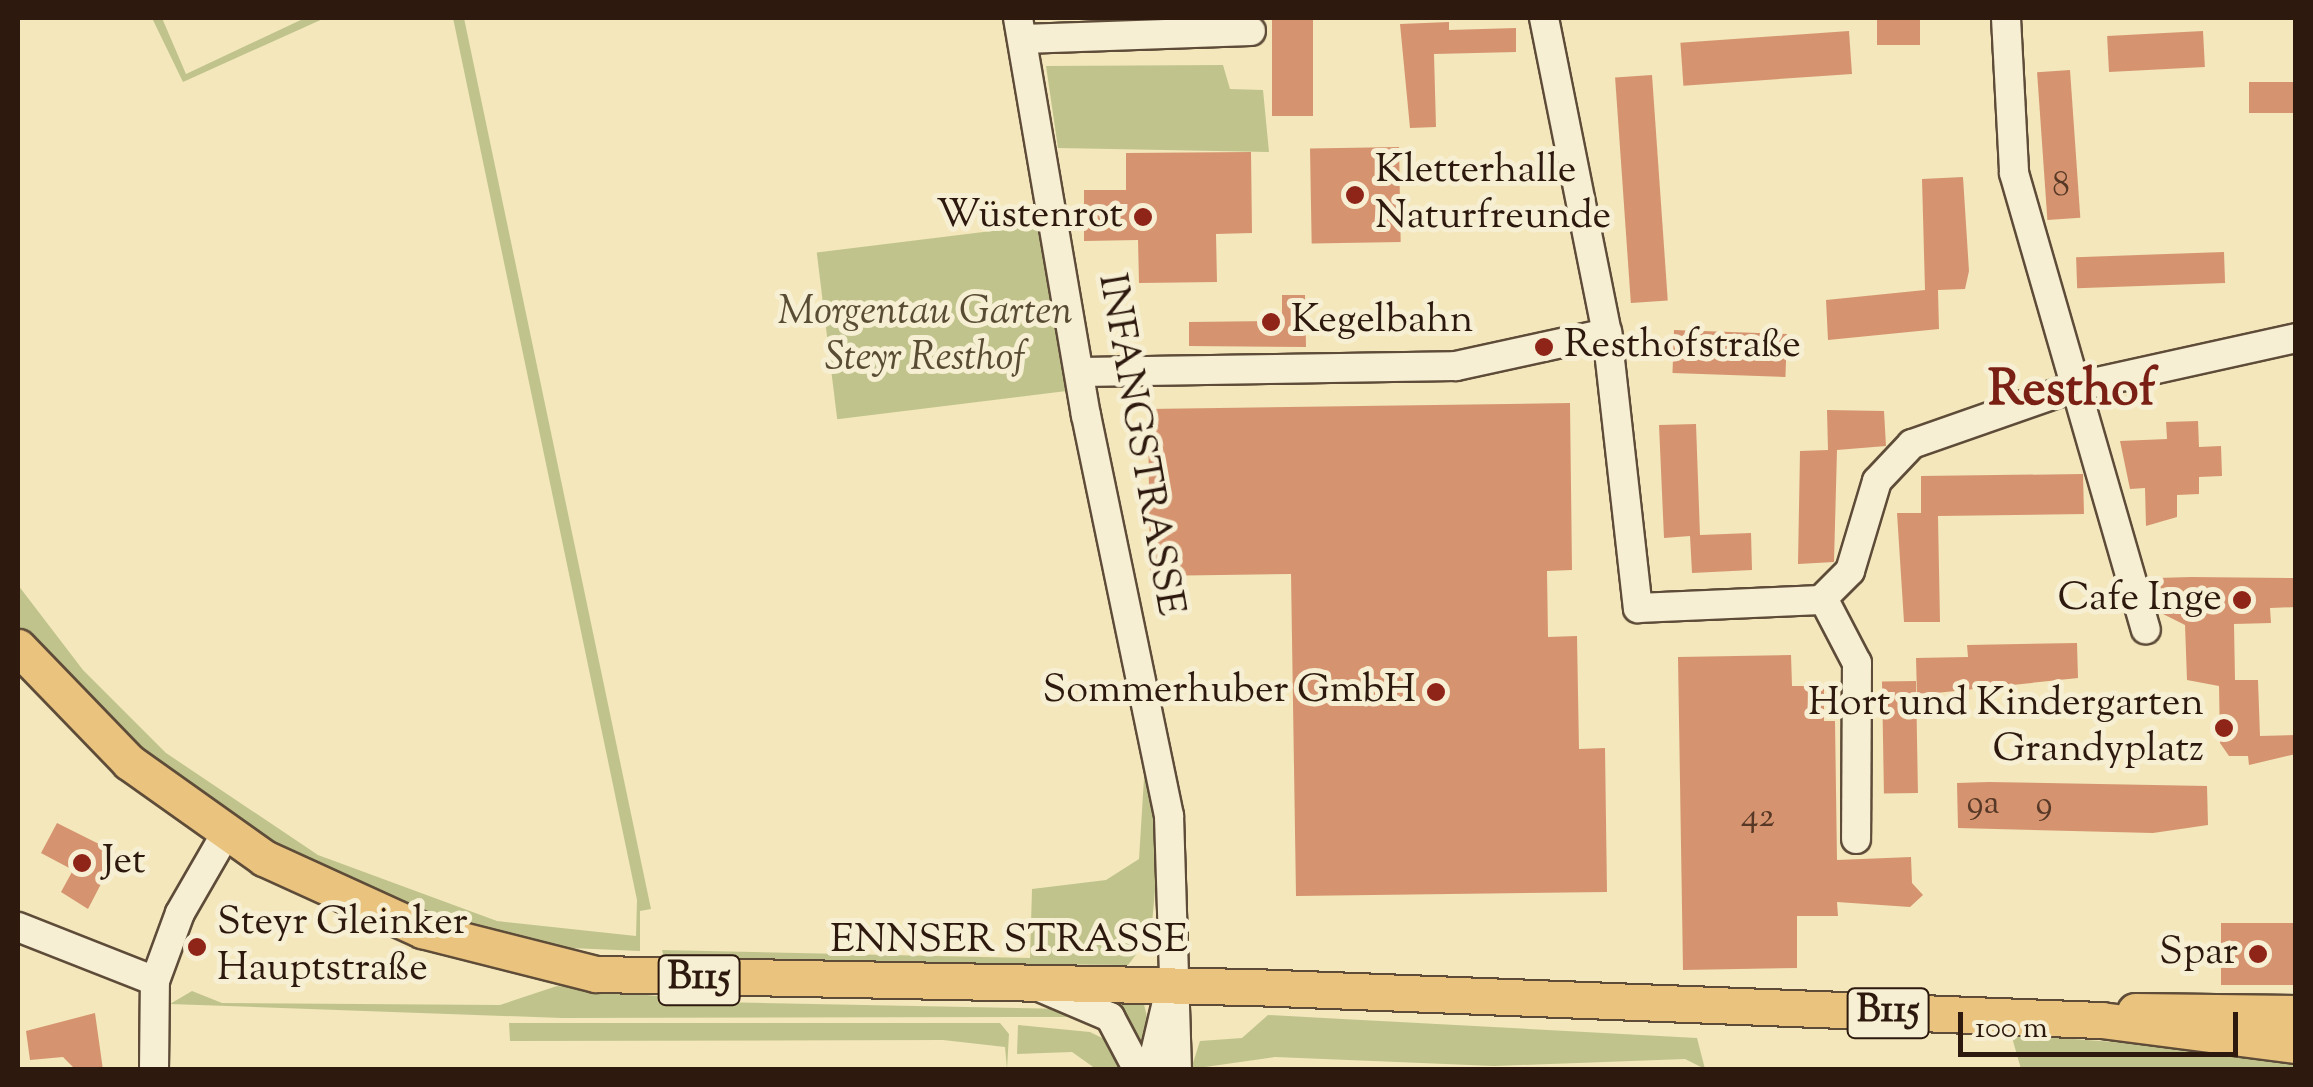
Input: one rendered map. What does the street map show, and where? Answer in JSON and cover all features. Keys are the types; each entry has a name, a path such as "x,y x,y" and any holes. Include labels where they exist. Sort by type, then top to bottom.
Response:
{"main road":[{"name":"ENNSER STRASSE","path":"18,647 129,762 225,835 364,908 550,966 652,979 1171,985 2101,1020 2296,1045"},
{"name":"ENNSER STRASSE","path":"2101,1020 2130,1012 2296,1013"}],"street":[{"path":"1544,18 1607,334 1634,603 1824,598 1846,580 1868,498 1895,456 2075,387 2296,338"},
{"path":"2006,18 2014,173 2146,629"},
{"name":"INFANGSTRASSE","path":"1171,985 1169,816 1080,372 1021,28 1252,31"},
{"path":"1080,372 1456,366 1607,334"},
{"path":"1824,598 1858,663 1856,840"},
{"path":"154,1070 155,981 225,835"},
{"path":"18,927 155,981"},
{"path":"1151,1070 1171,985"},
{"path":"1171,985 1176,1070"},
{"path":"1036,986 1110,1017 1138,1070"}],"green space":[{"path":"152,18 162,18 186,74 305,18 325,18 183,82"},
{"path":"453,18 464,18 651,909 640,911 640,951 547,947 417,911 257,835 151,761 18,628 18,585 83,670 166,753 318,855 497,921 636,936 637,900"},
{"path":"1223,65 1230,89 1263,90 1269,152 1058,148 1046,66"},
{"name":"Morgentau Garten Steyr Resthof","path":"1048,224 1068,391 837,419 817,252"},
{"path":"1145,762 1159,845 1151,935 1128,965 665,961 662,950 1030,958 1032,889 1106,880 1139,859"},
{"path":"557,986 717,1002 1067,1009 1076,1017 562,1018 170,1004 192,991 222,1003 500,1005"},
{"path":"1143,1000 1147,1017 1141,1046 1108,1002"},
{"path":"1268,1015 1697,1038 1705,1069 1685,1059 1494,1066 1275,1057 1191,1069 1200,1041 1242,1038"},
{"path":"509,1023 1000,1023 1009,1034 1007,1069 1005,1047 943,1040 510,1041"},
{"path":"1018,1025 1090,1032 1122,1048 1127,1069 1096,1069 1072,1052 1017,1054"},
{"path":"2011,1034 2295,1056 2295,1069 2021,1069"}],"building":[{"path":"1272,18 1313,18 1313,116 1272,116"},
{"path":"1877,18 1920,18 1920,45 1877,45"},
{"path":"1449,22 1449,30 1516,28 1516,52 1434,54 1436,127 1410,128 1400,24"},
{"path":"1849,31 1852,74 1683,86 1680,43"},
{"path":"2203,31 2205,67 2109,72 2107,36"},
{"path":"2070,70 2080,218 2047,220 2037,72"},
{"path":"1652,75 1668,300 1631,303 1615,78"},
{"path":"2249,82 2296,82 2296,113 2249,113"},
{"name":"Kletterhalle Naturfreunde","path":"1399,147 1401,242 1312,244 1310,149"},
{"path":"1251,152 1252,233 1216,234 1217,282 1139,283 1138,240 1084,241 1084,190 1126,190 1126,153"},
{"path":"1963,177 1969,271 1965,289 1938,290 1939,329 1828,340 1826,300 1925,290 1922,179"},
{"path":"2224,252 2225,283 2077,288 2076,257"},
{"name":"Kegelbahn","path":"1282,295 1305,295 1306,347 1189,346 1189,322 1282,321"},
{"path":"1674,330 1787,334 1785,377 1672,373"},
{"name":"Sommerhuber GmbH","path":"1570,403 1572,570 1547,571 1548,637 1577,636 1579,749 1605,748 1607,892 1296,896 1291,574 1150,576 1148,409"},
{"path":"1827,410 1884,411 1886,446 1837,450 1834,562 1798,564 1800,451 1828,450"},
{"path":"2198,421 2199,447 2221,446 2222,476 2199,477 2199,494 2177,495 2177,517 2146,526 2145,488 2130,489 2120,441 2167,439 2166,422"},
{"path":"1696,424 1700,535 1751,533 1752,570 1692,573 1690,536 1664,538 1659,425"},
{"path":"2083,474 2084,514 1938,516 1940,622 1904,622 1897,513 1921,513 1921,476"},
{"path":"2158,578 2296,578 2296,607 2270,608 2271,623 2234,624 2235,680 2258,680 2260,736 2296,735 2296,754 2249,765 2248,756 2229,756 2220,743 2219,686 2187,680 2185,625 2159,612"},
{"path":"2077,643 2078,678 1917,695 1916,658 1968,657 1967,645"},
{"path":"1791,655 1792,686 1824,686 1824,721 1835,721 1837,860 1911,857 1912,883 1923,895 1910,907 1837,902 1838,916 1797,916 1797,968 1683,970 1678,657"},
{"path":"1916,681 1918,793 1884,794 1882,682"},
{"path":"1957,783 2207,786 2208,825 2153,833 1958,828"},
{"path":"57,823 117,853 88,909 61,892 73,870 41,853"},
{"name":"Spar","path":"2221,923 2296,923 2296,985 2221,985"},
{"path":"95,1013 103,1070 76,1070 63,1057 30,1060 26,1031"}],"place":[{"name":"Kletterhalle Naturfreunde","path":"1355,195"},
{"name":"Wüstenrot","path":"1143,217"},
{"name":"Kegelbahn","path":"1271,322"},
{"name":"Resthofstraße","path":"1544,347"},
{"name":"Cafe Inge","path":"2242,600"},
{"name":"Sommerhuber GmbH","path":"1436,692"},
{"name":"Hort und Kindergarten Grandyplatz","path":"2224,728"},
{"name":"Jet","path":"82,863"},
{"name":"Steyr Gleinker Hauptstraße","path":"197,947"},
{"name":"Spar","path":"2258,954"}],"district":[{"name":"Resthof","path":"2072,393"}]}
